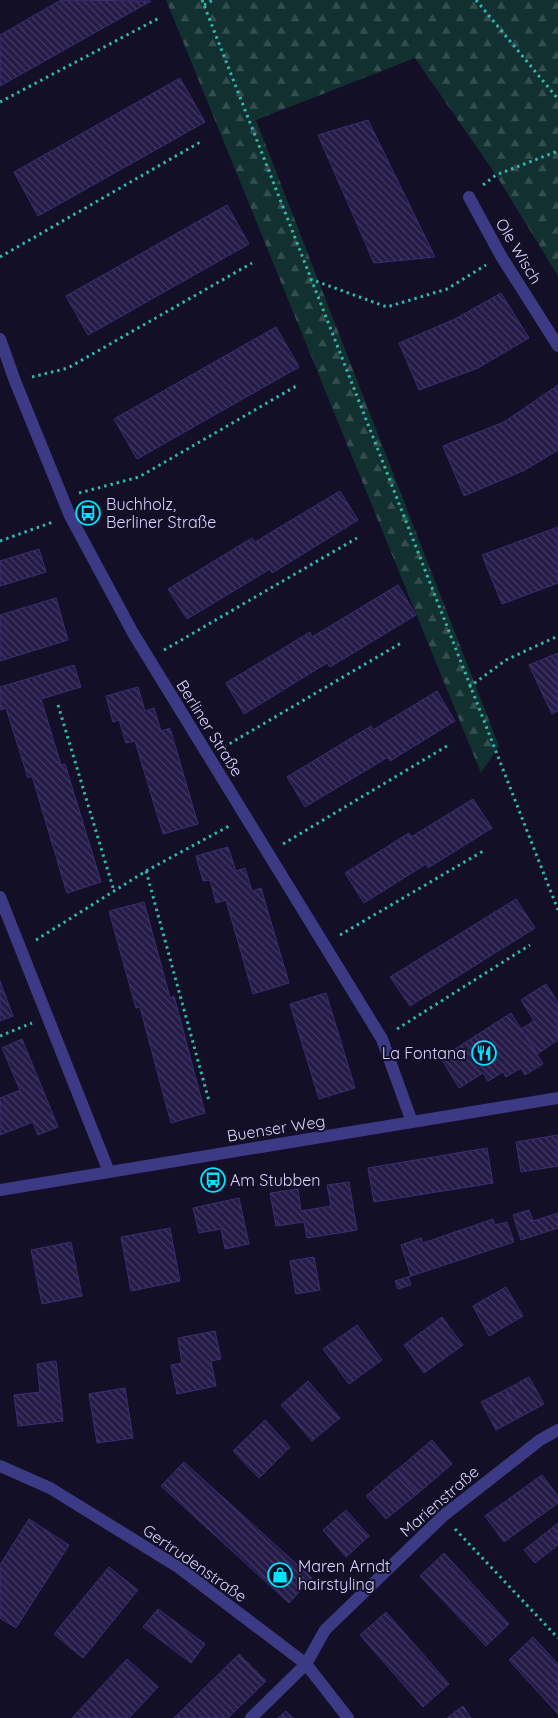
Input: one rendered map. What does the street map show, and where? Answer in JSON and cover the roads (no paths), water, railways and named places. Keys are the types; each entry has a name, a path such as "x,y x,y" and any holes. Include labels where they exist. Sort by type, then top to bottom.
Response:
{"street":[{"name":"Ole Wisch","path":"469,197 501,256 558,346"},
{"name":"Berliner Straße","path":"0,339 70,516 149,659 382,1039 412,1122"},
{"path":"0,897 109,1172"},
{"name":"Buenser Weg","path":"0,1190 558,1098"},
{"name":"Marienstraße","path":"251,1718 306,1664 324,1630 443,1516 540,1440 558,1430"},
{"name":"Gertrudenstraße","path":"0,1466 50,1488 178,1567 306,1664 348,1718"}],"place":[{"name":"Buchholz, Berliner Straße","path":"88,513"},
{"name":"La Fontana","path":"484,1053"},
{"name":"Am Stubben","path":"213,1180"},
{"name":"Maren Arndt hairstyling","path":"280,1575"}]}
